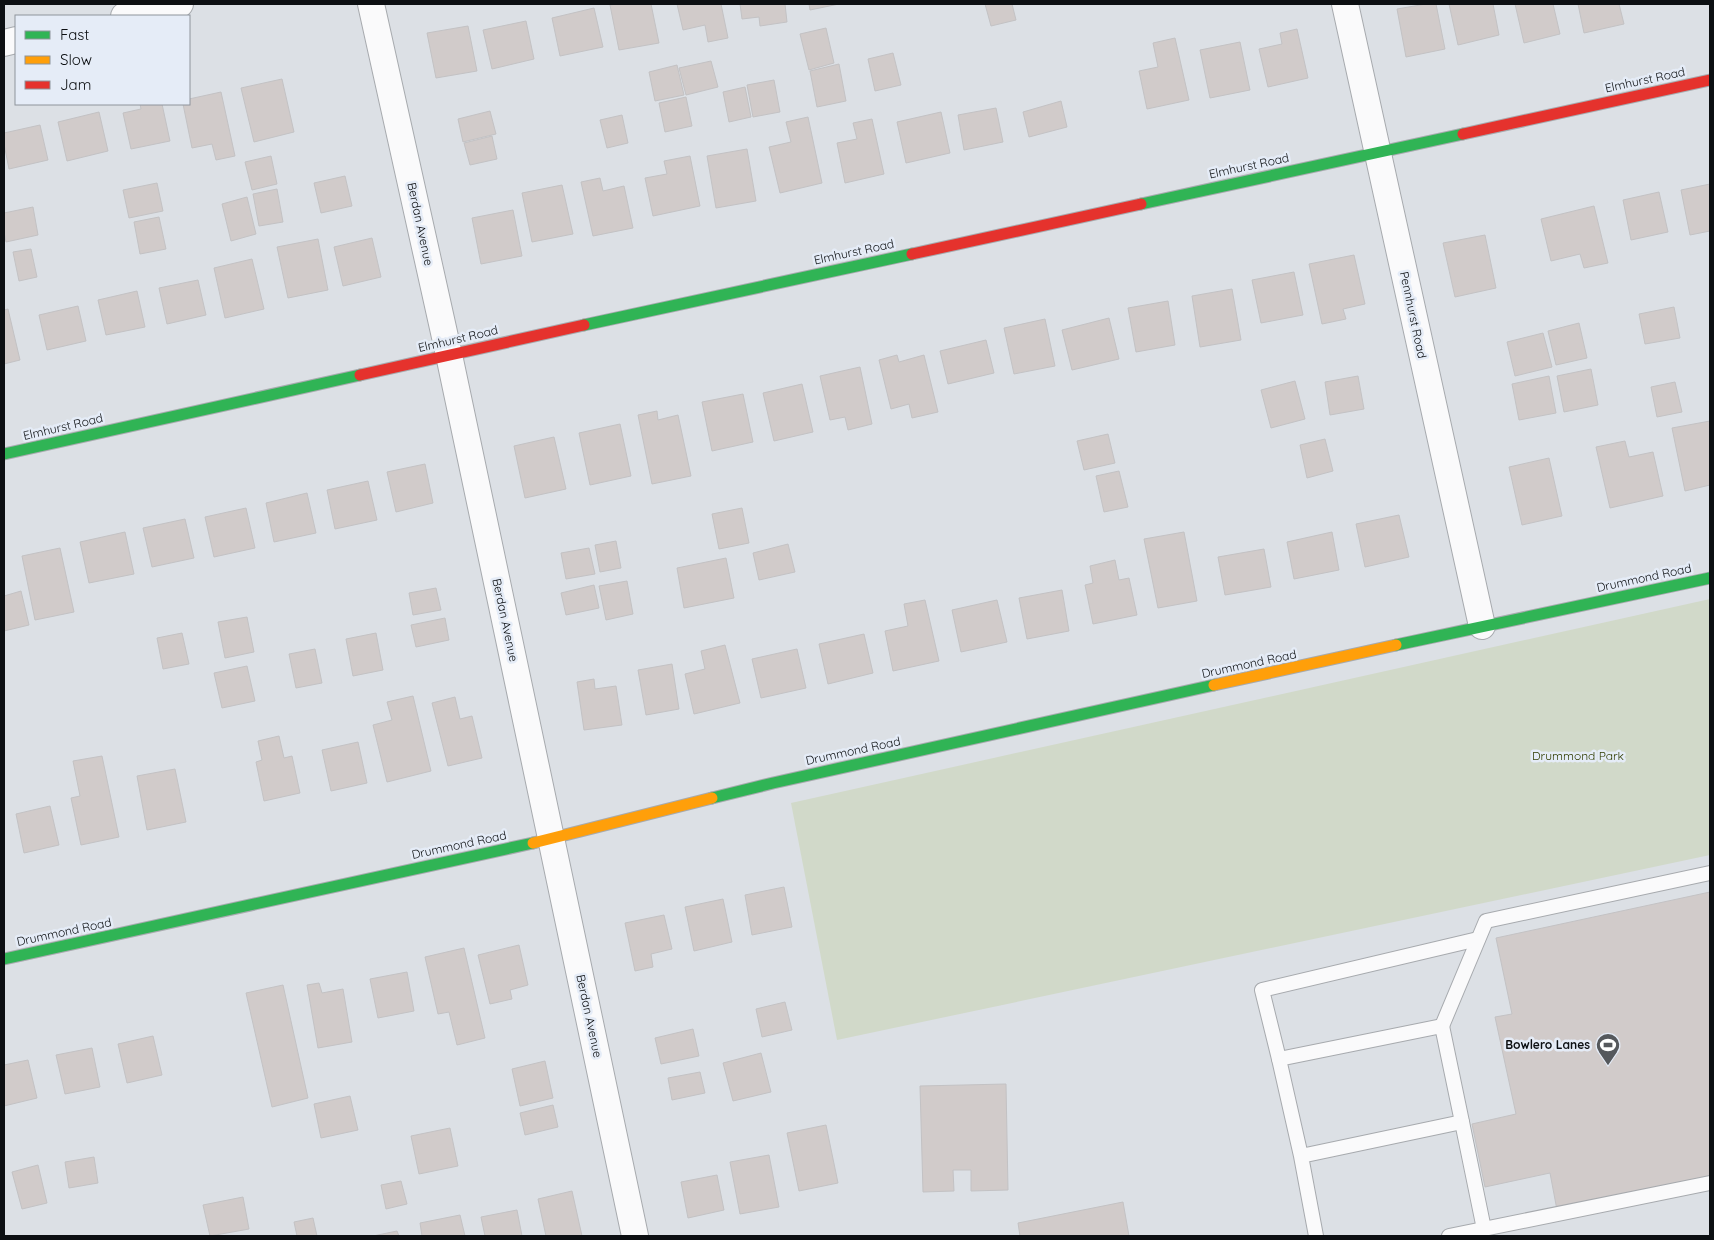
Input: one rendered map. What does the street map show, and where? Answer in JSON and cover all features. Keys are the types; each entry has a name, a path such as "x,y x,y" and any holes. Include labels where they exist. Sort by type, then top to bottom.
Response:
{"street":[{"path":"129,15 180,4"},
{"name":"Berdan Avenue","path":"371,4 552,838 635,1236"},
{"name":"Pennhurst Road","path":"1344,4 1482,626"},
{"name":"Elmhurst Road","path":"4,454 448,355 1710,80"},
{"name":"Drummond Road","path":"4,959 552,838 773,783 1482,626 1710,578"}],"lane":[{"path":"1484,1229 1442,1026 1486,922 1710,872"},
{"path":"1316,1236 1301,1156 1262,990 1478,939"},
{"path":"1279,1059 1442,1026"},
{"path":"1301,1156 1462,1122"},
{"path":"1449,1236 1710,1182"}],"green space":[{"name":"Drummond Park","path":"1710,599 1710,855 837,1040 791,803"}],"building":[{"path":"651,4 659,43 619,50 610,5"},
{"path":"677,4 721,4 728,38 708,42 705,25 683,30"},
{"path":"740,4 785,4 787,22 760,26 759,17 742,19"},
{"path":"809,4 839,4 810,10"},
{"path":"985,4 1012,4 1016,20 991,26"},
{"path":"1436,4 1445,49 1406,57 1397,9"},
{"path":"1449,4 1493,4 1499,35 1458,45"},
{"path":"1515,4 1553,4 1560,34 1524,43"},
{"path":"1578,4 1619,4 1624,24 1584,33"},
{"path":"594,8 603,47 560,56 552,18"},
{"path":"526,21 534,59 492,69 483,30"},
{"path":"468,26 477,71 436,78 427,33"},
{"path":"826,28 834,63 809,70 800,34"},
{"path":"1297,29 1308,78 1268,87 1259,49 1282,44 1280,33"},
{"path":"1175,38 1189,100 1147,109 1139,71 1158,67 1153,43"},
{"path":"1240,42 1250,90 1210,98 1200,50"},
{"path":"893,53 901,85 875,91 868,59"},
{"path":"711,61 718,87 686,95 679,68"},
{"path":"839,64 846,101 817,107 810,71"},
{"path":"677,65 684,95 655,101 649,72"},
{"path":"282,79 294,132 254,142 241,88"},
{"path":"774,80 780,112 753,117 747,85"},
{"path":"745,87 751,117 729,122 723,92"},
{"path":"221,92 235,156 216,160 212,144 192,148 183,105 190,105 190,99"},
{"path":"686,97 692,126 665,132 659,103"},
{"path":"1061,101 1067,127 1029,137 1023,112"},
{"path":"140,105 162,105 170,141 131,149 123,113 141,109"},
{"path":"996,108 1003,142 964,150 958,115"},
{"path":"490,111 496,134 463,142 458,119"},
{"path":"99,112 108,151 67,161 58,122"},
{"path":"941,112 950,153 906,163 897,122"},
{"path":"622,115 628,143 607,148 600,120"},
{"path":"808,117 822,183 780,193 769,147 791,142 786,122"},
{"path":"872,119 884,174 845,183 837,143 857,139 853,123"},
{"path":"40,125 48,160 9,169 4,144 4,133"},
{"path":"492,136 497,159 470,165 464,143"},
{"path":"747,149 756,201 716,208 707,156"},
{"path":"271,156 277,184 252,190 245,162"},
{"path":"690,156 700,206 653,216 645,178 667,174 664,161"},
{"path":"345,176 352,206 321,213 314,183"},
{"path":"600,178 603,191 624,186 633,228 593,236 581,182"},
{"path":"157,183 163,211 129,218 123,190"},
{"path":"1710,184 1710,231 1690,235 1681,190"},
{"path":"562,185 573,234 532,242 522,193"},
{"path":"277,189 283,222 259,226 253,194"},
{"path":"1659,192 1668,232 1631,240 1623,200"},
{"path":"247,197 256,234 231,241 222,204"},
{"path":"1594,206 1608,263 1584,268 1580,254 1551,261 1541,219"},
{"path":"33,207 38,235 6,242 4,213"},
{"path":"513,210 522,256 481,264 472,218"},
{"path":"159,217 166,249 140,254 134,222"},
{"path":"1485,235 1496,288 1455,297 1443,243"},
{"path":"372,238 381,277 343,286 334,247"},
{"path":"318,239 328,290 288,298 277,247"},
{"path":"31,249 37,277 19,281 13,252"},
{"path":"1354,255 1365,304 1343,309 1346,319 1322,324 1309,264"},
{"path":"252,259 264,309 225,318 214,268"},
{"path":"1294,272 1303,315 1261,323 1252,280"},
{"path":"198,280 206,315 167,324 159,288"},
{"path":"1232,289 1241,340 1200,347 1192,296"},
{"path":"137,291 145,327 106,335 98,300"},
{"path":"1168,301 1175,345 1136,352 1128,308"},
{"path":"78,306 86,341 47,350 39,315"},
{"path":"1674,307 1680,338 1645,344 1639,314"},
{"path":"8,309 20,360 4,364 4,310"},
{"path":"1109,318 1119,359 1072,370 1062,330"},
{"path":"1045,319 1055,366 1014,374 1004,328"},
{"path":"1579,323 1587,358 1556,365 1548,331"},
{"path":"1543,333 1552,367 1515,376 1507,342"},
{"path":"986,340 994,373 948,384 940,351"},
{"path":"897,355 899,362 924,355 938,412 912,418 909,404 891,409 879,360"},
{"path":"860,367 872,424 848,430 845,417 830,420 820,376"},
{"path":"1591,369 1598,405 1564,412 1557,376"},
{"path":"1358,376 1364,409 1330,415 1325,382"},
{"path":"1549,376 1556,413 1519,420 1512,384"},
{"path":"1295,381 1305,419 1271,428 1261,390"},
{"path":"1675,382 1682,412 1657,417 1651,387"},
{"path":"802,384 813,432 774,441 763,393"},
{"path":"743,394 753,442 712,451 702,402"},
{"path":"657,411 658,420 678,415 691,476 652,484 638,415"},
{"path":"1710,421 1710,485 1685,491 1672,428"},
{"path":"620,424 631,476 590,485 579,433"},
{"path":"1108,434 1115,463 1084,470 1077,441"},
{"path":"554,437 566,489 525,498 514,446"},
{"path":"1325,439 1333,471 1307,478 1300,445"},
{"path":"1625,441 1629,457 1653,452 1663,496 1610,508 1596,447"},
{"path":"1549,458 1562,516 1522,525 1509,467"},
{"path":"425,464 433,503 396,512 387,472"},
{"path":"1119,471 1128,507 1104,512 1096,476"},
{"path":"368,481 377,520 335,529 327,490"},
{"path":"307,493 316,533 274,542 266,503"},
{"path":"246,508 255,548 214,557 205,517"},
{"path":"742,508 749,543 719,549 712,514"},
{"path":"1399,515 1409,557 1365,567 1356,524"},
{"path":"185,519 194,558 152,567 143,528"},
{"path":"125,532 134,574 89,583 80,542"},
{"path":"1184,532 1197,601 1158,608 1144,539"},
{"path":"1332,532 1339,570 1294,579 1287,542"},
{"path":"616,541 621,568 600,572 595,545"},
{"path":"788,544 795,572 759,580 753,553"},
{"path":"60,548 74,612 35,620 22,556"},
{"path":"589,548 595,574 566,579 561,553"},
{"path":"1264,549 1271,587 1225,595 1218,557"},
{"path":"726,558 734,598 684,608 677,568"},
{"path":"1115,560 1119,580 1129,578 1137,615 1093,624 1085,585 1093,583 1090,566"},
{"path":"627,581 633,614 606,620 599,586"},
{"path":"594,585 599,608 566,615 561,593"},
{"path":"436,588 441,610 413,615 409,593"},
{"path":"1062,590 1069,631 1027,639 1019,598"},
{"path":"21,591 29,625 4,631 4,596"},
{"path":"925,600 939,661 893,671 885,631 908,626 904,604"},
{"path":"997,600 1007,642 961,652 952,610"},
{"path":"247,617 254,652 225,658 218,622"},
{"path":"445,618 449,640 416,647 411,625"},
{"path":"182,633 189,664 163,669 157,638"},
{"path":"376,633 383,670 353,676 346,639"},
{"path":"864,634 873,673 828,684 819,644"},
{"path":"725,645 740,703 694,714 685,674 705,669 701,651"},
{"path":"315,649 322,683 296,688 289,654"},
{"path":"797,649 806,688 761,698 752,659"},
{"path":"672,664 679,709 646,715 638,670"},
{"path":"247,666 255,701 222,708 214,673"},
{"path":"594,679 595,689 616,686 622,725 584,730 577,682"},
{"path":"413,696 431,771 387,782 373,725 392,720 387,702"},
{"path":"455,697 460,719 472,716 482,758 448,766 432,703"},
{"path":"279,736 284,758 292,756 300,793 264,801 256,762 262,760 258,741"},
{"path":"358,742 367,783 331,791 322,750"},
{"path":"102,756 119,837 81,845 71,798 80,796 73,761"},
{"path":"175,769 186,822 147,830 137,776"},
{"path":"50,806 59,845 24,853 16,814"},
{"path":"784,887 792,927 752,935 745,895"},
{"name":"Bowlero Lanes","path":"1710,892 1710,1177 1557,1210 1550,1173 1485,1187 1472,1124 1516,1114 1495,1017 1512,1014 1496,938"},
{"path":"723,899 732,942 694,951 685,907"},
{"path":"664,915 672,949 651,954 653,967 635,971 625,923"},
{"path":"519,945 528,985 510,990 512,999 490,1004 478,955"},
{"path":"464,948 485,1038 457,1045 449,1012 438,1014 425,957"},
{"path":"407,972 414,1011 378,1018 370,979"},
{"path":"319,983 322,993 343,989 352,1042 318,1048 307,985"},
{"path":"283,985 308,1098 272,1107 246,993"},
{"path":"785,1002 792,1030 762,1037 756,1009"},
{"path":"693,1029 699,1056 661,1064 655,1038"},
{"path":"153,1036 162,1075 127,1083 118,1044"},
{"path":"92,1048 100,1087 65,1094 56,1055"},
{"path":"761,1053 771,1092 733,1101 723,1063"},
{"path":"28,1060 37,1098 4,1106 4,1065"},
{"path":"545,1061 553,1098 520,1106 512,1069"},
{"path":"700,1072 705,1093 672,1100 668,1078"},
{"path":"1006,1084 1008,1190 971,1191 971,1170 953,1170 954,1191 923,1192 920,1086"},
{"path":"350,1096 358,1130 321,1138 314,1104"},
{"path":"553,1105 558,1127 525,1135 520,1113"},
{"path":"826,1125 838,1183 799,1191 787,1133"},
{"path":"450,1128 458,1166 419,1174 411,1136"},
{"path":"769,1155 779,1207 740,1214 730,1162"},
{"path":"94,1157 98,1183 69,1188 65,1162"},
{"path":"38,1165 47,1203 22,1209 12,1172"},
{"path":"717,1175 724,1210 688,1218 681,1182"},
{"path":"401,1181 407,1204 386,1209 381,1185"},
{"path":"572,1191 582,1236 546,1236 538,1199"},
{"path":"243,1197 249,1229 210,1236 203,1205"},
{"path":"1123,1202 1129,1236 1020,1236 1018,1223"},
{"path":"517,1210 522,1236 485,1236 481,1217"},
{"path":"460,1215 465,1236 422,1236 420,1223"},
{"path":"313,1218 317,1236 297,1236 294,1222"},
{"path":"397,1231 399,1236 373,1236"}],"traffic: fast":[{"path":"1141,204 1463,134"},
{"path":"584,325 912,254"},
{"path":"4,454 360,375"},
{"path":"1396,645 1710,578"},
{"path":"712,798 1214,685"},
{"path":"4,959 533,843"}],"traffic: slow":[{"path":"1214,685 1396,645"},
{"path":"533,843 712,798"}],"traffic: jam":[{"path":"1463,134 1710,80"},
{"path":"912,254 1141,204"},
{"path":"360,375 584,325"}],"place":[{"name":"Bowlero Lanes","path":"1608,1066"}]}
